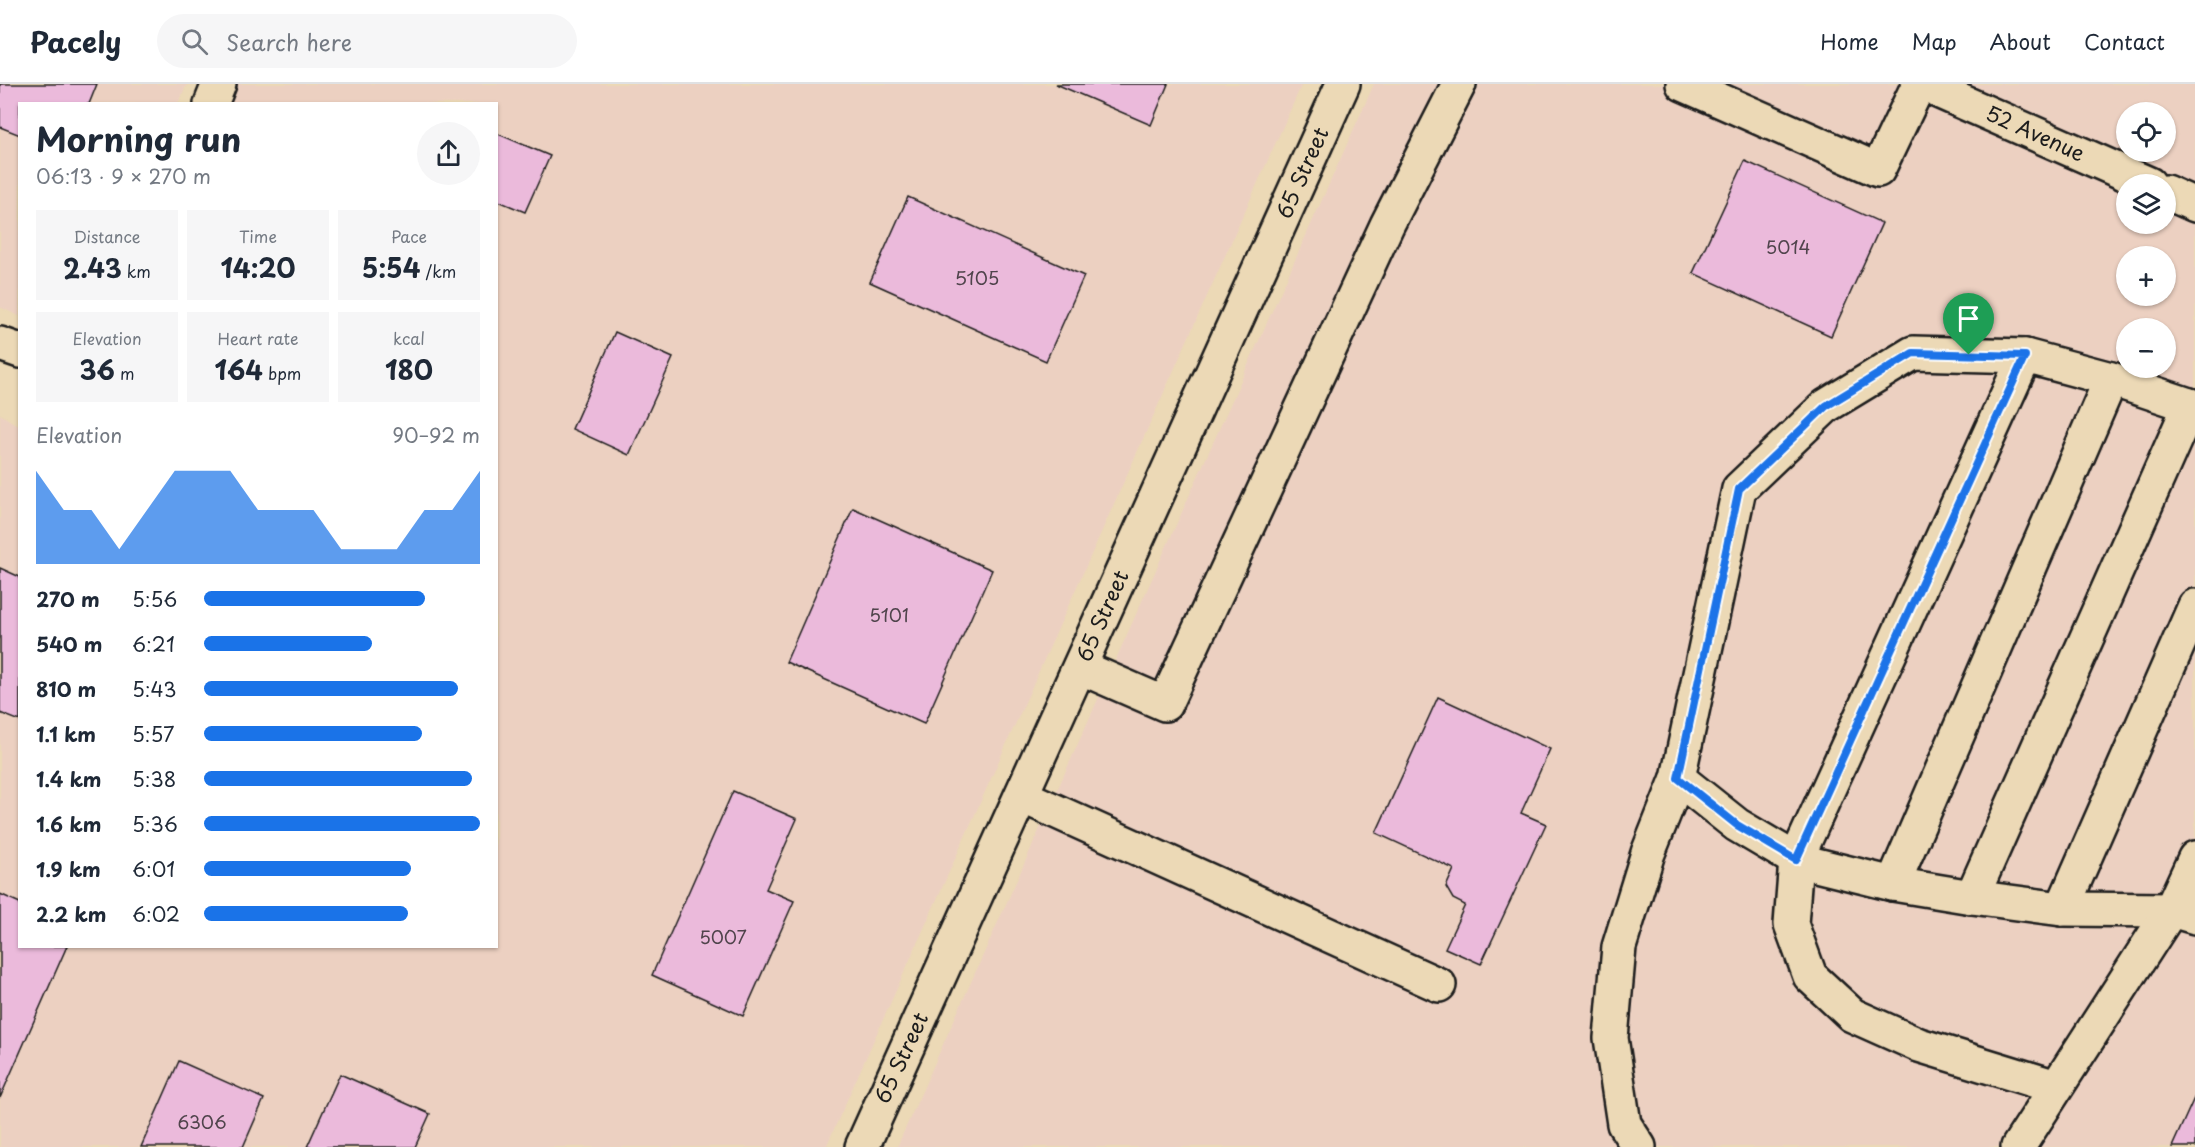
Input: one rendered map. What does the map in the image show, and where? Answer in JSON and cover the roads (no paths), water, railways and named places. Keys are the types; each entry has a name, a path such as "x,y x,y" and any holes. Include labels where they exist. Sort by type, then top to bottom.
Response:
{"street":[{"path":"212,102 219,84"},
{"name":"65 Street","path":"862,1147 1343,84"},
{"path":"1080,667 1165,704 1387,225 1459,84"},
{"path":"1683,84 1878,170 1920,84"},
{"name":"52 Avenue","path":"1920,84 2126,174"},
{"path":"2176,196 2195,205"},
{"path":"0,344 18,350"},
{"path":"1639,1147 1624,1124 1611,1038 1619,947 1647,853 1678,778 1739,489 1826,406 1913,353 2025,356 2111,379 2192,406 1972,897"},
{"path":"2025,356 1796,860 1791,924 1810,976 1852,1015 1919,1045 2056,1087"},
{"path":"1893,884 2111,379"},
{"path":"2062,909 2195,606"},
{"path":"1678,778 1737,825 1796,860 1893,884 1972,897 2062,909 2183,914"},
{"path":"1022,796 1439,985"},
{"path":"2018,1147 2056,1087 2183,914 2195,858"}]}
